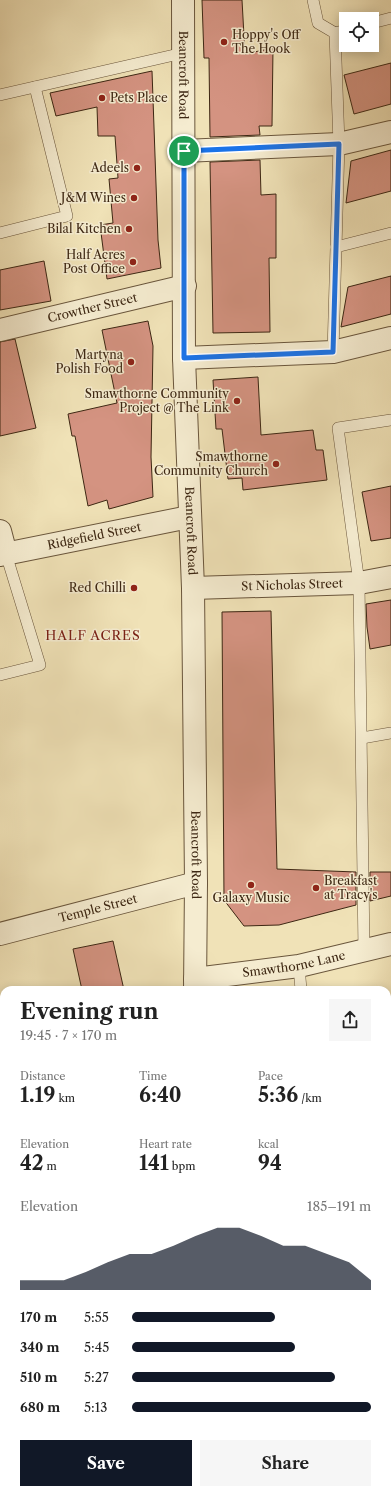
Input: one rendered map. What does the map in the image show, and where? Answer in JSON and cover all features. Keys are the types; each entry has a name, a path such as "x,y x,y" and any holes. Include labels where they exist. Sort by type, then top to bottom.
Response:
{"street":[{"name":"Beancroft Road","path":"183,0 185,286 184,358 189,517 193,588 196,883 195,985"},
{"path":"184,151 339,144 391,132"},
{"name":"Crowther Street","path":"0,330 185,286"},
{"path":"184,358 333,352 391,338"},
{"name":"Ridgefield Street","path":"3,554 189,517"},
{"path":"0,531 3,554"},
{"name":"St Nicholas Street","path":"193,588 359,583 391,577"},
{"name":"Temple Street","path":"0,934 196,883"},
{"name":"Smawthorne Lane","path":"195,985 299,966 391,944"}],"lane":[{"path":"313,0 318,23 335,33 339,32"},
{"path":"379,21 391,18"},
{"path":"333,352 339,144 335,33"},
{"path":"0,95 183,52"},
{"path":"0,233 68,216 35,87"},
{"path":"336,247 391,233"},
{"path":"364,951 359,583 338,428 391,420"},
{"path":"0,675 40,665 3,554"},
{"path":"362,738 391,733"},
{"path":"299,966 301,986"}],"building":[{"path":"202,0 242,0 245,54 273,48 272,126 259,126 260,135 210,137 209,58 204,58"},
{"path":"391,63 391,104 354,114 344,75"},
{"path":"152,71 158,240 161,268 107,279 100,225 113,223 109,179 118,178 115,136 98,136 97,107 56,116 50,93"},
{"path":"391,150 391,191 346,203 351,161"},
{"path":"260,160 261,195 276,194 276,258 269,258 270,332 213,333 210,162"},
{"path":"44,261 51,301 0,310 0,270"},
{"path":"391,276 391,314 341,327 348,287"},
{"path":"148,321 153,346 151,457 153,497 109,509 107,500 88,506 75,436 72,436 68,414 117,403 102,330"},
{"path":"15,339 36,428 0,436 0,342"},
{"name":"Smawthorne Community Church","path":"258,377 261,435 313,430 316,450 323,450 327,480 243,490 242,478 228,479 222,429 216,429 213,380"},
{"path":"391,486 391,538 371,541 362,492"},
{"path":"391,600 391,645 370,649 366,604"},
{"path":"271,611 277,869 356,872 356,905 279,925 244,926 224,900 222,612"},
{"path":"370,872 391,872 391,896 370,901"},
{"path":"113,941 123,986 81,986 73,949"}],"place":[{"name":"Hoppy's Off The Hook","path":"224,42"},
{"name":"Pets Place","path":"102,98"},
{"name":"Adeels","path":"137,168"},
{"name":"J&M Wines","path":"134,198"},
{"name":"Bilal Kitchen","path":"129,229"},
{"name":"Half Acres Post Office","path":"133,262"},
{"name":"Martyna Polish Food","path":"131,362"},
{"name":"Smawthorne Community Project @ The Link","path":"237,401"},
{"name":"Smawthorne Community Church","path":"276,464"},
{"name":"Red Chilli","path":"134,588"},
{"name":"Galaxy Music","path":"251,885"},
{"name":"Breakfast at Tracy's","path":"316,888"}],"district":[{"name":"HALF ACRES","path":"93,635"}],"route":[{"path":"339,144 333,352 184,358 184,151 339,144"}]}
